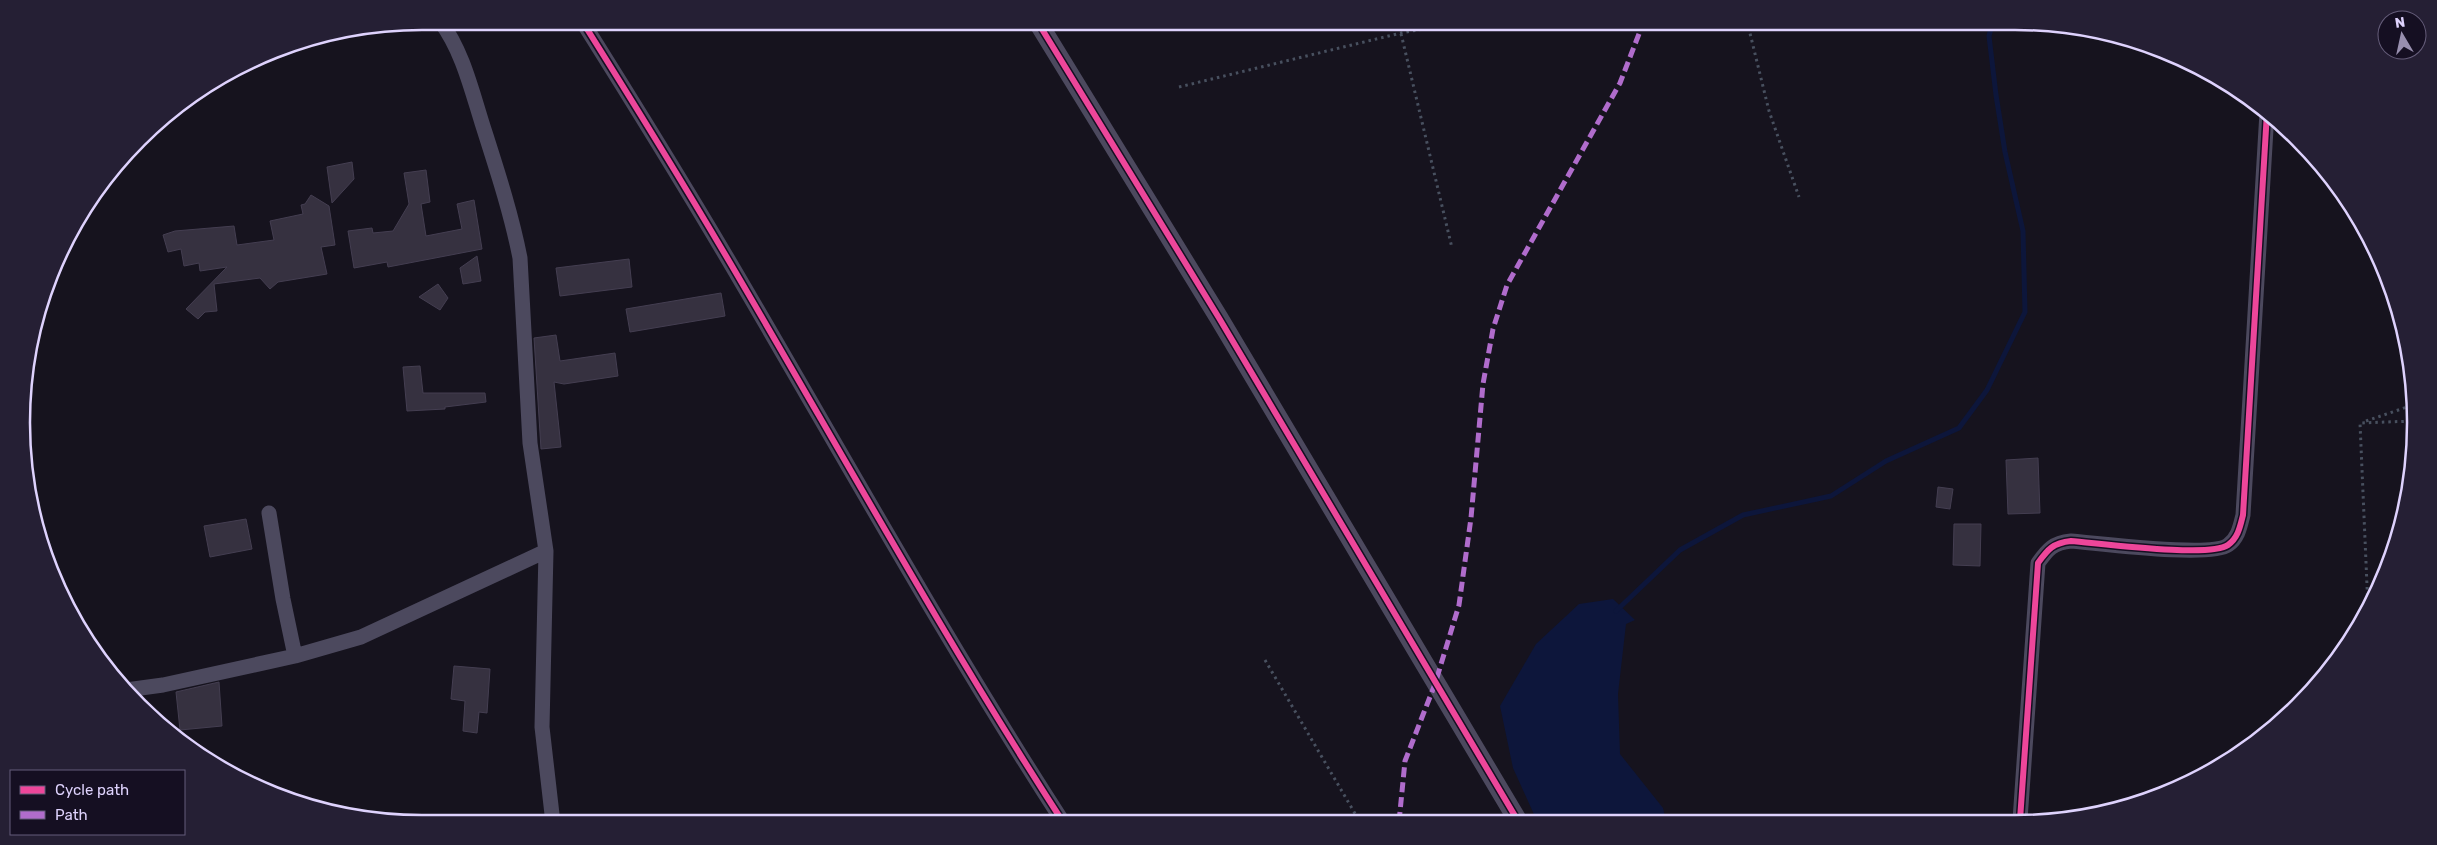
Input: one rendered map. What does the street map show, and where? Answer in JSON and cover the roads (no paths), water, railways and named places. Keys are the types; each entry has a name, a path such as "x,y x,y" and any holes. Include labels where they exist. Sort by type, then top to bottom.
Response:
{"street":[{"path":"447,30 451,36 467,76 519,251 530,443 546,551 542,728 552,815"},
{"path":"587,30 745,288 846,464 1017,751 1058,815"},
{"path":"1043,30 1219,318 1514,815"},
{"path":"2020,815 2038,563 2049,547 2059,542 2071,541 2205,551 2227,546 2238,534 2243,515 2266,122"},
{"path":"269,513 282,599 295,656"},
{"path":"134,689 163,685 295,656 361,636 394,623 546,551"}],"water":[{"path":"1613,599 1635,620 1626,624 1618,694 1620,754 1663,808 1665,815 1534,815 1513,768 1500,706 1536,644 1579,604"}],"waterway":[{"path":"1616,611 1680,550 1743,515 1831,496 1886,461 1959,428 1987,390 2025,312 2023,231 2005,152 1989,36 1991,30"}]}
